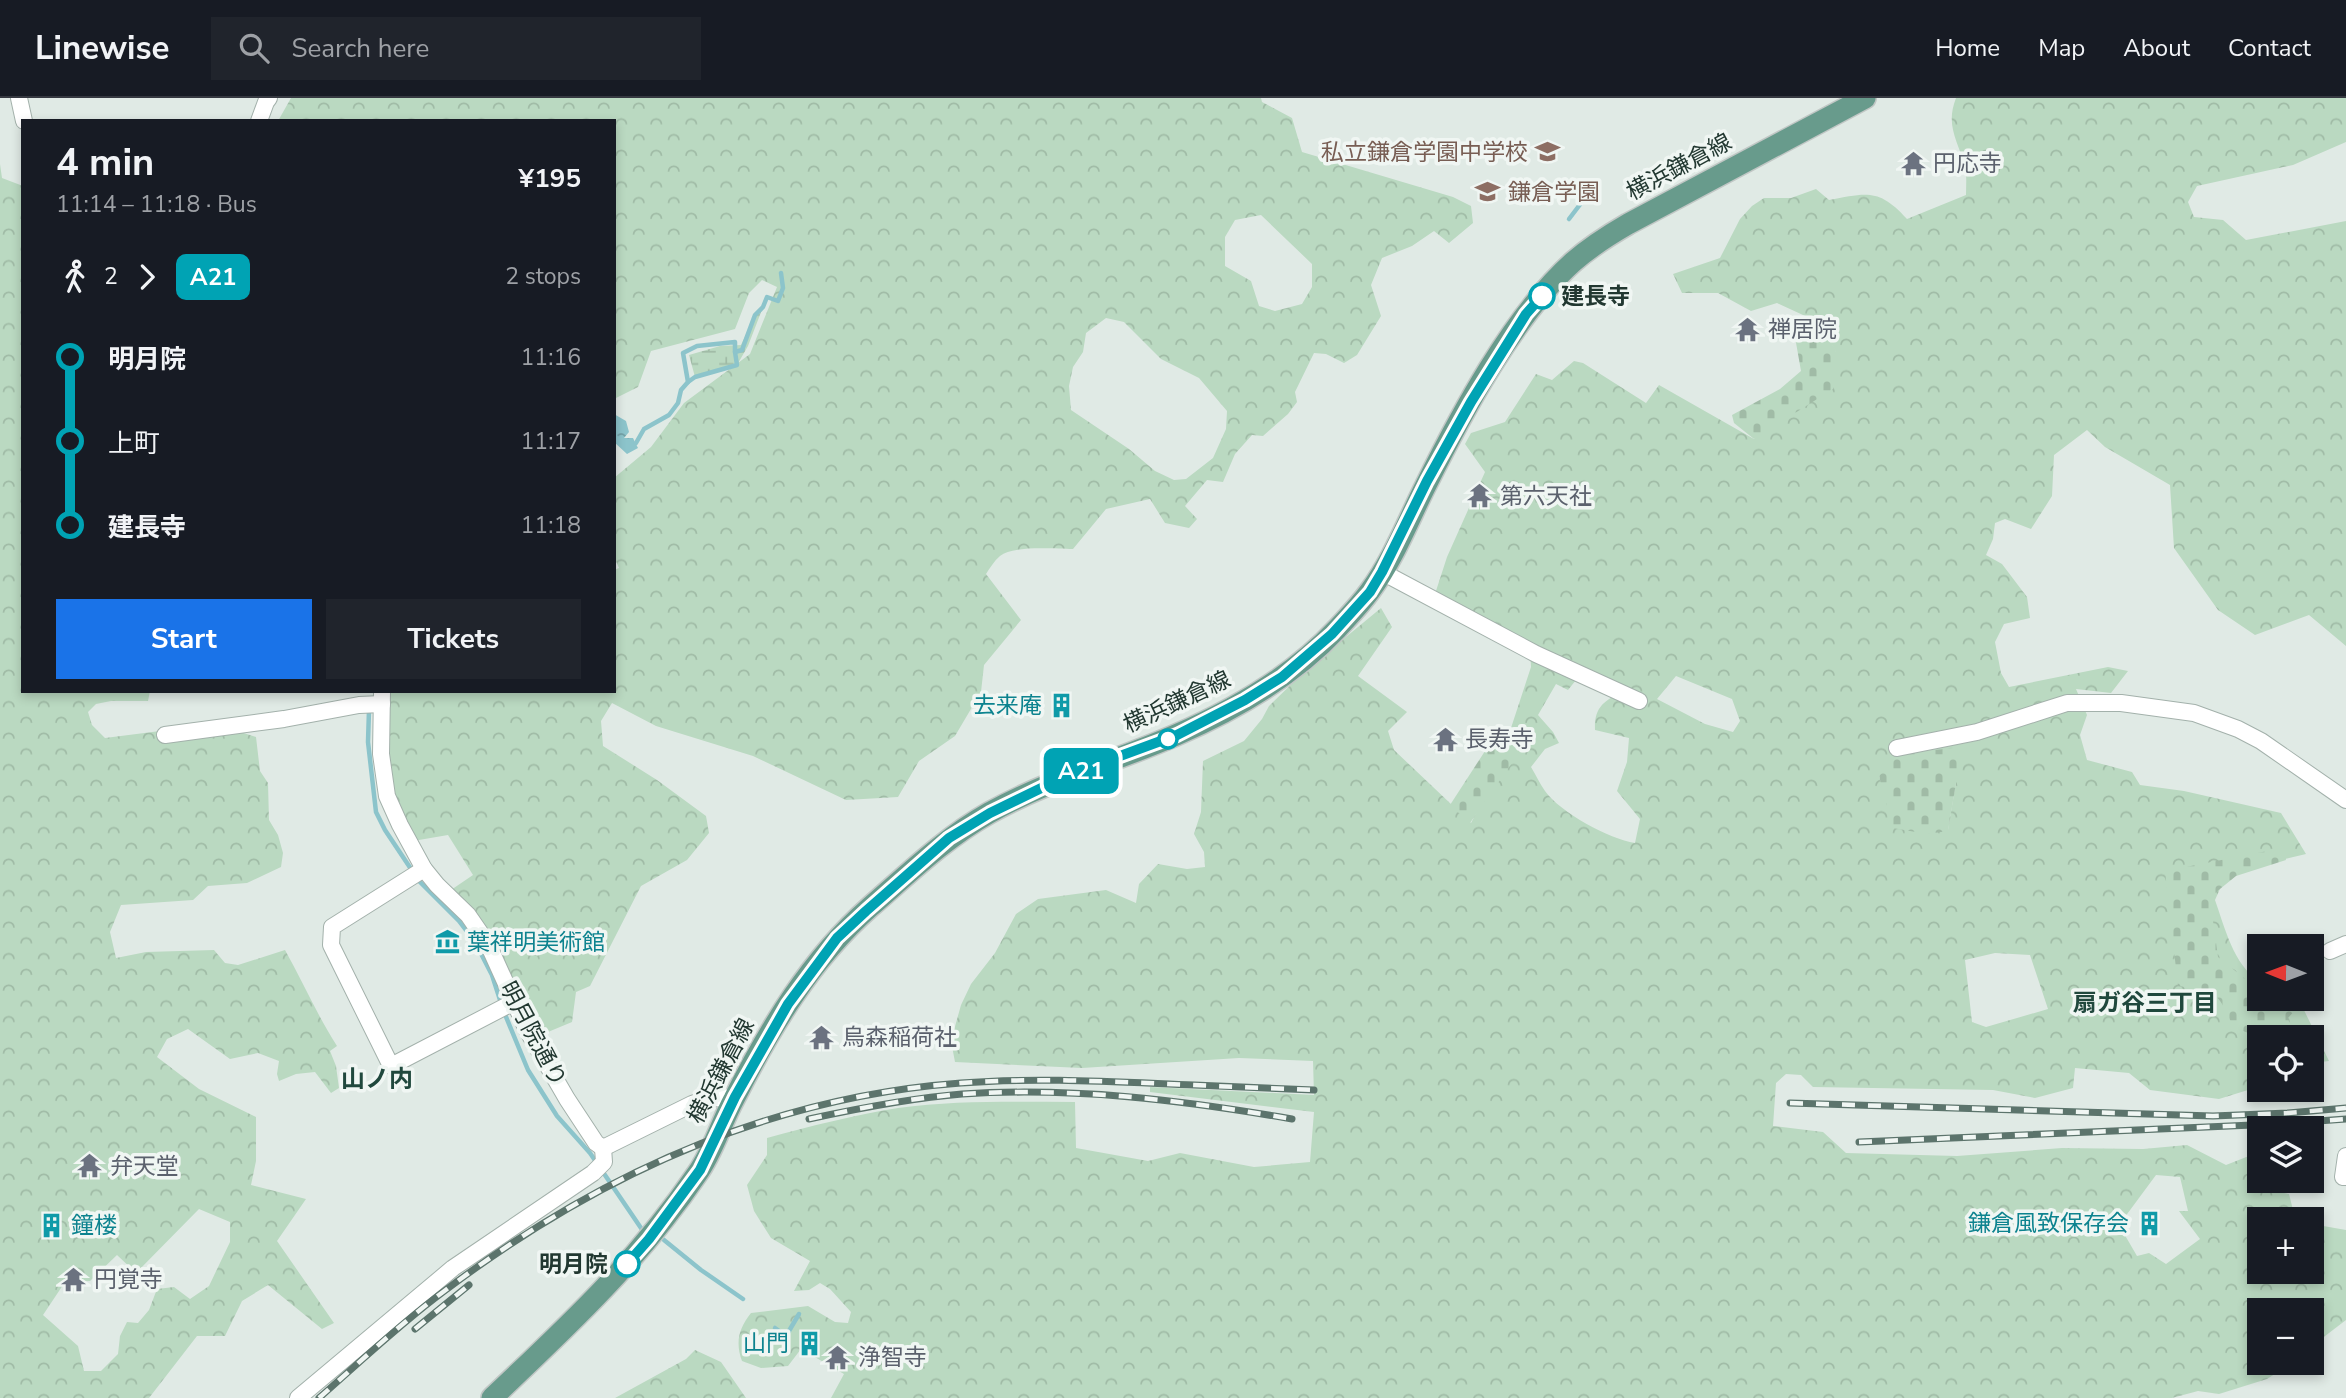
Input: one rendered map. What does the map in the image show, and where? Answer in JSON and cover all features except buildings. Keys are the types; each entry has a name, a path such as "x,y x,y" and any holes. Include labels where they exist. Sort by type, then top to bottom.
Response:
{"main road":[{"name":"横浜鎌倉線","path":"492,1398 594,1302 649,1239 700,1170 735,1097 788,1004 837,938 949,838 990,813 1066,776 1177,735 1245,700 1282,677 1332,634 1370,592 1436,464 1503,349 1526,314 1573,262 1604,238 1628,224 1866,98"}],"street":[{"path":"19,98 24,119"},
{"path":"260,119 269,98"},
{"path":"1382,572 1536,654 1639,701"},
{"path":"164,735 284,719 374,701"},
{"name":"明月院通り","path":"374,701 387,796 417,873 478,928 488,944 505,1006 527,1030 596,1143 600,1161"},
{"path":"1897,748 1976,732 2067,703 2121,703 2194,713 2238,729 2261,741 2346,800"},
{"path":"417,873 332,927 331,945 391,1066 505,1006"},
{"path":"2330,951 2346,944"},
{"path":"298,1398 453,1268 600,1161 692,1104 706,1099 735,1097"},
{"path":"2346,1156 2343,1177 2346,1177"}],"green space":[{"path":"291,98 1261,98 1262,102 1292,118 1302,152 1453,197 1471,206 1473,223 1449,243 1434,231 1412,246 1382,258 1371,285 1381,316 1357,355 1344,363 1326,354 1314,353 1295,392 1297,402 1288,414 1263,436 1252,435 1235,454 1223,482 1207,480 1185,506 1197,519 1189,528 1165,523 1150,499 1106,509 1073,549 1015,550 998,558 986,574 1021,620 984,665 981,692 955,736 919,761 898,797 846,800 753,756 656,726 612,703 601,721 603,746 657,780 706,816 709,833 687,860 641,886 590,986 576,992 572,1022 548,1032 538,1033 448,892 473,875 448,835 413,841 393,789 377,693 616,693 616,569 619,568 616,561 616,476 651,447 684,403 750,354 777,287 762,280 749,293 735,329 651,351 638,387 616,398 616,119 279,119","holes":["1261,215 1312,264 1312,287 1302,304 1275,311 1259,306 1251,281 1225,266 1225,237 1235,220","1106,318 1124,322 1161,359 1199,378 1227,411 1226,429 1213,458 1186,479 1174,480 1155,471 1129,449 1071,410 1069,386 1073,367 1083,352 1086,333"]},
{"path":"1956,98 2346,98 2346,142 2293,165 2197,186 2188,202 2194,217 2223,220 2246,240 2346,221 2346,646 2309,615 2255,635 2218,610 2174,548 2170,485 2105,447 2087,430 2054,455 2052,496 2031,529 2005,519 1995,523 1993,539 1986,555 2002,564 2027,597 2030,618 2004,624 1995,642 2001,673 2009,687 2108,667 2128,671 2111,693 2076,689 2087,715 2080,735 2087,760 2132,772 2140,785 2184,791 2281,813 2306,854 2227,873 2215,900 2236,956 2247,971 2247,1012 2305,1012 2311,1025 2247,1025 2247,1090 2219,1099 2150,1090 2129,1073 2075,1068 2073,1088 2035,1098 1993,1090 1813,1087 1801,1075 1786,1074 1776,1083 1773,1126 1823,1132 1846,1153 1957,1156 2062,1148 2143,1149 2187,1145 2226,1165 2247,1157 2247,1193 2289,1194 2292,1207 2247,1207 2247,1284 2324,1284 2324,1226 2346,1230 2346,1320 2324,1337 2324,1298 2247,1298 2247,1375 2273,1375 2219,1394 2198,1391 2172,1398 831,1398 844,1374 801,1349 788,1366 761,1368 742,1361 739,1336 751,1313 808,1306 835,1322 848,1323 851,1312 830,1289 820,1283 809,1290 794,1291 810,1261 771,1238 754,1211 747,1185 767,1155 767,1138 832,1121 920,1105 1075,1102 1076,1148 1148,1161 1180,1153 1254,1167 1310,1162 1314,1112 1150,1092 1150,1087 1314,1095 1313,1061 1239,1058 1082,1068 955,1062 951,1041 961,1005 971,984 995,953 1016,914 1038,899 1106,890 1136,903 1139,884 1158,864 1187,869 1205,867 1204,852 1194,834 1201,812 1203,761 1244,741 1269,706 1306,670 1381,608 1392,627 1358,676 1407,712 1388,731 1394,750 1471,823 1513,743 1505,737 1510,731 1531,667 1530,647 1435,594 1447,557 1485,472 1465,444 1471,433 1505,422 1536,374 1552,380 1574,361 1583,363 1646,403 1659,385 1754,439 1836,351 1816,321 1777,303 1751,311 1718,293 1682,293 1673,274 1720,258 1740,219 1764,198 1791,198 1816,189 1829,200 1872,195 1888,202 1907,219 1966,195 1965,167 1952,117","holes":["1584,670 1623,691 1610,698 1598,710 1595,730 1629,738 1627,762 1617,791 1640,819 1635,843 1599,831 1562,808 1545,791 1531,767 1545,749 1559,743 1538,715 1556,684 1568,690","1676,676 1732,699 1740,721 1733,732 1705,724 1657,699","1879,776 1956,782 1948,830 1884,790","1995,953 2030,955 2048,1009 1986,1027 1972,1022 1965,960","2156,1175 2180,1177 2188,1211 2179,1211 2200,1239 2166,1264 2149,1253 2137,1256 2119,1225"]},
{"path":"0,164 2,178 21,185 21,693 150,693 148,701 111,701 96,704 88,712 92,725 105,738 215,724 256,737 260,771 268,783 269,820 278,835 283,853 281,867 247,883 208,886 193,900 121,905 110,932 116,958 146,952 214,950 225,963 238,965 285,950 337,1046 330,1051 336,1066 339,1088 331,1093 315,1072 296,1074 279,1081 279,1061 258,1053 230,1059 188,1029 167,1039 157,1057 199,1089 256,1117 256,1161 251,1185 306,1199 277,1241 334,1323 322,1329 268,1285 242,1301 225,1336 197,1336 149,1398 0,1398","holes":["199,1209 230,1222 230,1242 209,1286 190,1299 174,1287 157,1289 149,1310 138,1323 127,1322 120,1336 118,1354 101,1371 84,1371 78,1346 43,1315 65,1282 90,1281 117,1255 136,1273"]},
{"path":"763,307 748,346 737,365 695,377 689,355 720,346 741,345 755,315"},
{"path":"1792,320 1816,321 1836,350 1833,389 1754,439 1734,423 1732,415 1780,389 1801,371"},
{"path":"1498,731 1513,742 1514,760 1470,823 1450,805"},
{"path":"1962,747 1948,831 1927,834 1893,828 1879,776 1899,754"},
{"path":"2283,848 2286,860 2236,876 2215,893 2213,921 2218,957 2247,980 2247,1012 2293,1012 2288,1018 2290,1025 2247,1025 2247,1032 2233,1027 2223,1006 2214,995 2201,989 2178,986 2165,871"},
{"path":"695,1350 721,1362 746,1398 615,1398 686,1359"}],"water":[{"path":"616,415 626,421 629,432 624,438 633,438 638,448 627,454 616,444"}],"waterway":[{"path":"1569,219 1591,190"},
{"path":"636,443 644,429 669,415 678,403 681,390 688,382 683,353 697,346 735,342 735,352 742,350 755,315 763,307 767,297 778,301 783,288 781,273"},
{"path":"688,382 695,377 737,365 735,352"},
{"path":"369,710 368,742 376,812 419,881 459,921 475,942 492,975 501,1003"},
{"path":"504,1012 528,1070 557,1116 590,1153 643,1231"},
{"path":"664,1240 743,1299"},
{"path":"775,1328 786,1336 799,1314"}],"railway":[{"path":"319,1398 443,1292 501,1250 561,1212 687,1149 753,1125 820,1105 890,1091 961,1083 1078,1081 1314,1090"},
{"path":"809,1119 943,1096 1004,1092 1128,1097 1292,1119"},
{"path":"1790,1103 2213,1116 2346,1108"},
{"path":"2324,1121 2346,1119"},
{"path":"1859,1142 2247,1125"},
{"path":"415,1329 469,1285"}],"bus line":[{"name":"A21","path":"627,1264 700,1170 735,1097 788,1004 837,938 866,911 949,838 990,813 1066,776 1177,735 1245,700 1306,658 1356,609 1382,572 1427,481 1471,402 1526,314 1542,296"}],"place":[{"name":"私立鎌倉学園中学校","path":"1548,152"},
{"name":"円応寺","path":"1913,163"},
{"name":"鎌倉学園","path":"1488,192"},
{"name":"建長寺","path":"1542,296"},
{"name":"禅居院","path":"1748,329"},
{"name":"第六天社","path":"1480,496"},
{"name":"去来庵","path":"1062,705"},
{"name":"長寿寺","path":"1445,739"},
{"name":"葉祥明美術館","path":"447,942"},
{"name":"烏森稲荷社","path":"822,1037"},
{"name":"弁天堂","path":"90,1166"},
{"name":"鎌倉風致保存会","path":"2149,1223"},
{"name":"鐘楼","path":"51,1225"},
{"name":"明月院","path":"627,1264"},
{"name":"円覚寺","path":"74,1279"},
{"name":"山門","path":"809,1343"},
{"name":"浄智寺","path":"838,1357"}],"district":[{"name":"扇ガ谷三丁目","path":"2145,1003"},
{"name":"山ノ内","path":"377,1079"}]}
